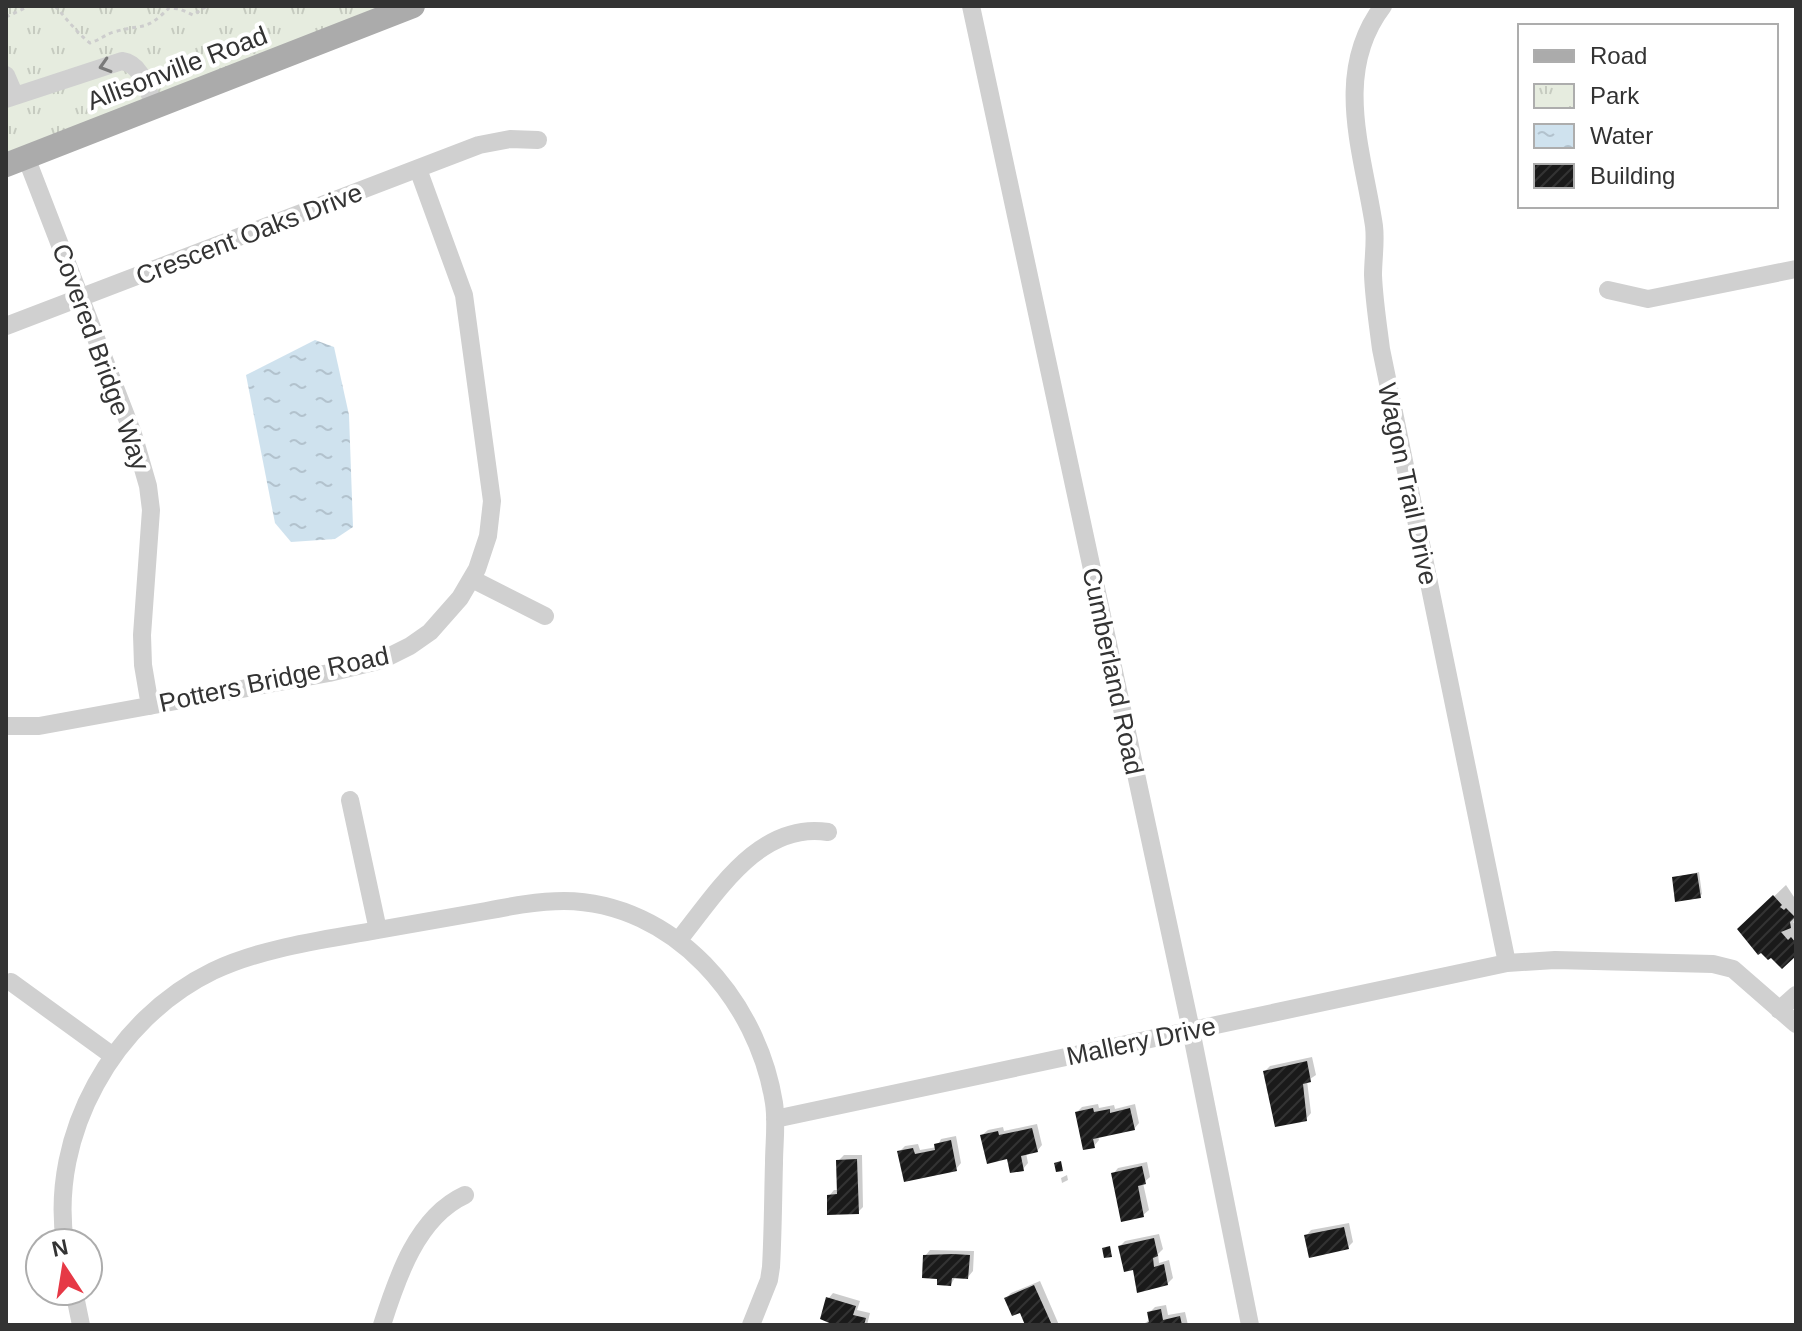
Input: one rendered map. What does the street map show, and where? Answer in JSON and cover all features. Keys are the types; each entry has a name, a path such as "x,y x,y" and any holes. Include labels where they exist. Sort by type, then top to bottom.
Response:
{"main road":[{"name":"Allisonville Road","path":"16,161 413,6"}],"street":[{"name":"Wagon Trail Drive","path":"1383,6 1375,18 1354,77 1354,122 1374,229 1373,278 1381,349 1507,963"},
{"name":"Cumberland Road","path":"972,10 1191,1030 1250,1325"},
{"path":"6,75 10,97 122,61 129,62 137,68 155,107"},
{"name":"Crescent Oaks Drive","path":"6,326 495,141 538,140"},
{"name":"Covered Bridge Way","path":"16,161 80,299 133,434 148,486 151,510 142,635 150,706"},
{"name":"Potters Bridge Road","path":"6,726 39,726 329,673 382,660 410,646 444,618 472,579 488,536 492,501 464,295 418,169"},
{"path":"1608,290 1648,299 1796,269"},
{"path":"472,579 545,616"},
{"path":"350,800 378,930"},
{"path":"678,941 720,889 759,850 791,832 810,829 828,832"},
{"path":"65,1227 64,1184 73,1139 92,1093 113,1056 160,1006 213,971 255,956 378,930 536,902 583,902 632,915 678,941 699,958 725,987 753,1031 763,1055 775,1119 771,1267 751,1325"},
{"name":"Mallery Drive","path":"775,1119 1507,963 1555,960 1713,964 1733,969 1796,1024"},
{"path":"11,982 113,1056"},
{"path":"1779,1010 1796,995"},
{"path":"382,1325 401,1273 420,1237 442,1209 465,1195"}],"path":[{"path":"6,17 29,6"},
{"path":"55,6 76,32 90,43 103,39 111,32 148,26 169,8 193,15 207,6"}],"green space":[{"path":"6,6 413,6 6,164"}],"water":[{"path":"315,340 334,347 349,415 353,527 335,539 291,542 275,523 246,375"}],"building":[{"path":"1697,873 1701,898 1675,902 1672,877"},
{"path":"1773,895 1782,905 1780,907 1786,908 1795,917 1790,922 1791,928 1781,932 1796,943 1796,956 1782,969 1771,958 1768,960 1761,953 1758,955 1737,929"},
{"path":"1307,1061 1311,1082 1303,1084 1307,1121 1275,1127 1263,1071"},
{"path":"1093,1108 1094,1112 1110,1109 1110,1113 1130,1108 1135,1130 1093,1139 1095,1148 1083,1150 1075,1112"},
{"path":"1032,1128 1038,1152 1021,1156 1024,1171 1010,1173 1007,1159 987,1164 980,1135 998,1131 999,1135"},
{"path":"951,1140 957,1171 904,1182 897,1151 913,1148 915,1154 935,1150 934,1144"},
{"path":"857,1159 859,1214 827,1215 827,1195 837,1194 836,1160"},
{"path":"1061,1161 1063,1171 1056,1172 1054,1163"},
{"path":"1142,1166 1146,1184 1138,1186 1144,1217 1121,1222 1111,1173"},
{"path":"1344,1227 1349,1249 1309,1258 1304,1235"},
{"path":"1154,1238 1158,1256 1153,1258 1154,1267 1164,1264 1168,1285 1137,1293 1133,1270 1124,1272 1118,1246"},
{"path":"1110,1246 1112,1257 1104,1258 1102,1248"},
{"path":"923,1255 970,1255 968,1279 952,1278 951,1286 937,1285 937,1279 922,1278"},
{"path":"1034,1285 1052,1325 1025,1325 1020,1313 1012,1316 1004,1298"},
{"path":"826,1297 856,1306 853,1315 866,1318 864,1325 834,1325 820,1319"},
{"path":"1161,1309 1163,1320 1180,1316 1182,1325 1143,1325 1149,1322 1147,1312"}]}
